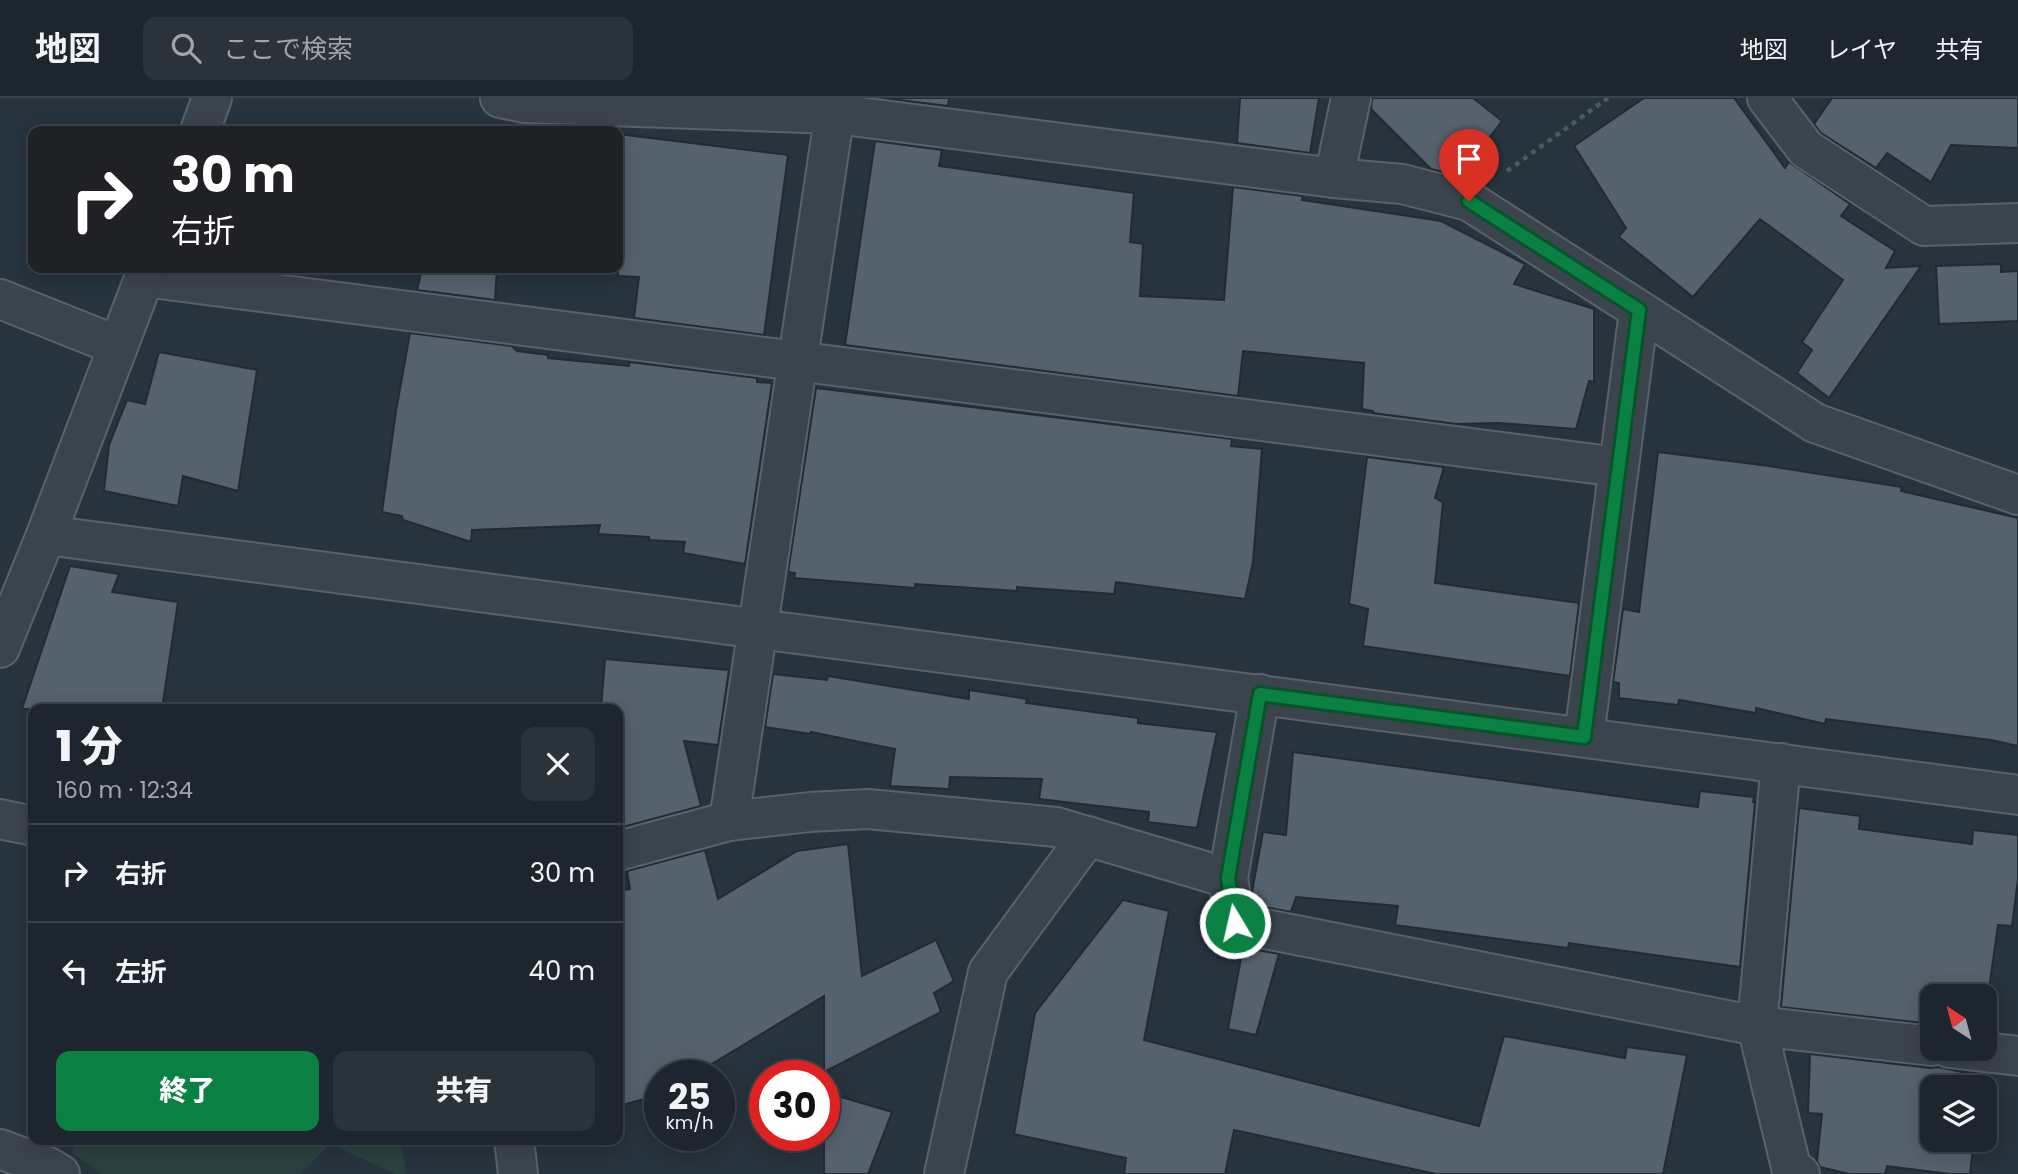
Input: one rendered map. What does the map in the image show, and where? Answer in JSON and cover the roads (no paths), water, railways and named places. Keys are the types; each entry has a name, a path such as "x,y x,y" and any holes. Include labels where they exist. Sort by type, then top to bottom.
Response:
{"street":[{"path":"202,126 212,98"},
{"path":"500,98 524,103 837,106 1334,178 1402,184 1469,201 1815,424 2018,495"},
{"path":"1334,178 1351,98"},
{"path":"1767,98 1806,149 1924,226 2018,223"},
{"path":"730,821 837,106"},
{"path":"0,648 146,273 1618,467"},
{"path":"0,299 118,346"},
{"path":"1584,737 1639,310"},
{"path":"46,535 2018,794"},
{"path":"1260,694 1228,878 1235,923 1757,1026 1920,1045"},
{"path":"1781,763 1757,1026 1791,1167 1800,1174"},
{"path":"623,850 730,821 868,809 1056,827 1228,878"},
{"path":"0,819 28,825"},
{"path":"944,1174 988,972 1088,836"},
{"path":"1997,1054 2018,1056"},
{"path":"514,1145 518,1174"},
{"path":"0,1149 55,1160"}]}
